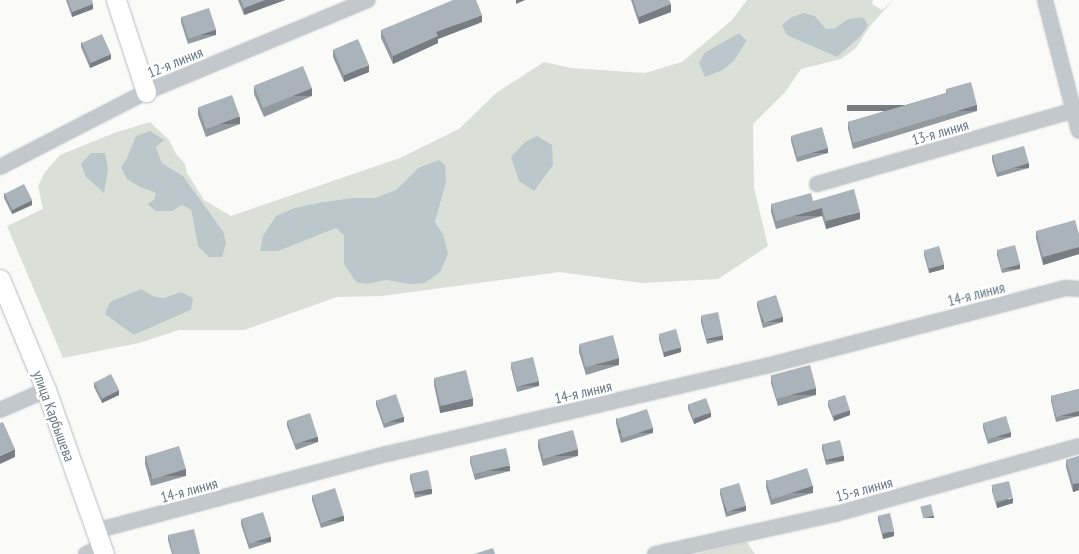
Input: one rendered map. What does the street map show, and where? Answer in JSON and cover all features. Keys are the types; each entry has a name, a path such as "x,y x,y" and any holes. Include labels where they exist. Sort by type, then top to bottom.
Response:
{"main road":[{"path":"116,0 146,92"},
{"name":"улица Карбышева","path":"0,279 46,390 97,547"}],"street":[{"name":"12-я линия","path":"0,167 146,92 368,0"},
{"path":"1048,1 1072,111 1079,132"},
{"name":"13-я линия","path":"817,184 1072,111"},
{"name":"14-я линия","path":"97,547 387,454 766,366 1066,288 1079,289"},
{"path":"0,410 46,390"},
{"name":"15-я линия","path":"655,554 836,514 1079,446"}],"shaded area":[{"path":"747,0 873,0 872,4 882,10 893,0 870,26 856,48 841,59 801,69 785,92 753,124 754,188 768,246 718,279 642,283 559,272 382,296 337,297 244,330 179,330 139,343 63,358 7,226 43,209 38,186 45,172 60,155 114,133 150,122 169,140 176,154 185,164 187,173 204,200 231,216 400,158 459,129 496,93 544,62 571,68 645,73 682,62 732,20","holes":["815,16 826,29 835,28 848,19 863,17 867,25 861,36 837,57 822,49","739,33 747,39 734,61 723,70 705,52","163,140 156,147 162,163 183,176 223,231 198,246 191,210 182,205 147,203 154,201 157,193 140,187 121,167 127,158","418,168 446,183 435,222 443,234 409,284 386,280 368,284 344,236 336,228 319,233 323,202 352,198 375,198 396,190","181,292 191,310 134,335 153,296 163,298"]},
{"path":"804,13 815,16 826,29 835,28 848,19 863,17 868,25 861,36 837,57 787,35 782,25 792,17"},
{"path":"739,33 747,40 734,61 723,70 705,77 699,63 705,52"},
{"path":"150,131 164,140 156,147 162,163 183,176 223,231 226,243 222,257 209,257 198,246 191,210 182,205 172,211 156,211 147,204 154,200 156,193 140,187 127,179 121,167 136,136"},
{"path":"537,136 552,145 553,165 534,191 519,181 511,157 525,142"},
{"path":"91,153 105,153 108,169 104,193 86,177 81,164"},
{"path":"439,160 445,165 446,183 435,222 443,234 448,254 440,272 425,283 409,284 386,280 368,284 356,282 344,264 344,236 336,228 278,251 260,251 263,236 276,216 295,208 323,202 352,198 375,198 396,190 418,168"},
{"path":"141,289 153,296 163,298 181,292 193,298 191,310 134,335 105,314 110,302"},
{"path":"747,542 755,554 696,554"}],"building":[{"path":"68,0 92,0 93,4 72,12"},
{"path":"241,0 265,0 244,8"},
{"path":"453,0 476,0 482,15 436,32 438,36 393,56 381,30"},
{"path":"633,0 669,0 671,4 639,17"},
{"path":"209,8 216,30 189,39 181,17"},
{"path":"102,34 111,54 91,63 82,43"},
{"path":"358,39 369,65 344,75 333,50"},
{"path":"303,66 312,88 263,108 254,86"},
{"path":"971,82 977,105 853,143 848,122 947,93 946,89"},
{"path":"232,95 240,117 206,129 198,107"},
{"path":"822,127 828,148 797,157 791,136"},
{"path":"1024,146 1029,163 997,172 992,155"},
{"path":"24,184 32,200 13,210 4,194"},
{"path":"854,189 860,212 826,221 822,208 776,221 771,204 811,193 813,201"},
{"path":"1075,220 1079,234 1079,247 1043,257 1036,231"},
{"path":"1015,245 1020,264 1002,269 997,250"},
{"path":"939,246 944,264 929,269 924,250"},
{"path":"776,295 783,317 764,323 757,301"},
{"path":"718,312 723,335 706,339 701,316"},
{"path":"676,329 681,347 664,352 659,334"},
{"path":"613,335 619,358 585,367 579,344"},
{"path":"533,357 539,381 517,387 511,363"},
{"path":"810,365 816,388 777,399 770,376"},
{"path":"466,370 473,398 441,406 434,378"},
{"path":"111,374 119,390 102,399 94,383"},
{"path":"1079,389 1079,411 1056,417 1051,396"},
{"path":"396,394 404,417 384,424 376,401"},
{"path":"845,395 850,410 833,416 828,401"},
{"path":"706,398 711,412 693,419 688,404"},
{"path":"647,409 653,428 623,438 617,419"},
{"path":"310,413 318,437 295,444 287,420"},
{"path":"1006,416 1011,432 988,439 983,423"},
{"path":"3,422 15,449 0,456 0,423"},
{"path":"573,430 578,449 543,459 538,439"},
{"path":"840,440 844,456 826,460 823,444"},
{"path":"179,446 186,469 153,479 146,456"},
{"path":"506,448 510,466 474,474 470,456"},
{"path":"1079,456 1079,483 1073,484 1066,460"},
{"path":"807,468 813,486 772,499 766,481"},
{"path":"428,470 432,489 414,492 410,474"},
{"path":"1009,481 1013,498 995,502 991,485"},
{"path":"739,483 746,506 727,512 720,489"},
{"path":"335,488 344,516 321,523 312,495"},
{"path":"931,504 934,516 923,518 920,507"},
{"path":"263,512 271,537 249,544 241,519"},
{"path":"890,513 894,531 882,533 878,516"},
{"path":"194,529 200,554 173,554 168,535"},
{"path":"493,548 495,554 474,554"}]}
